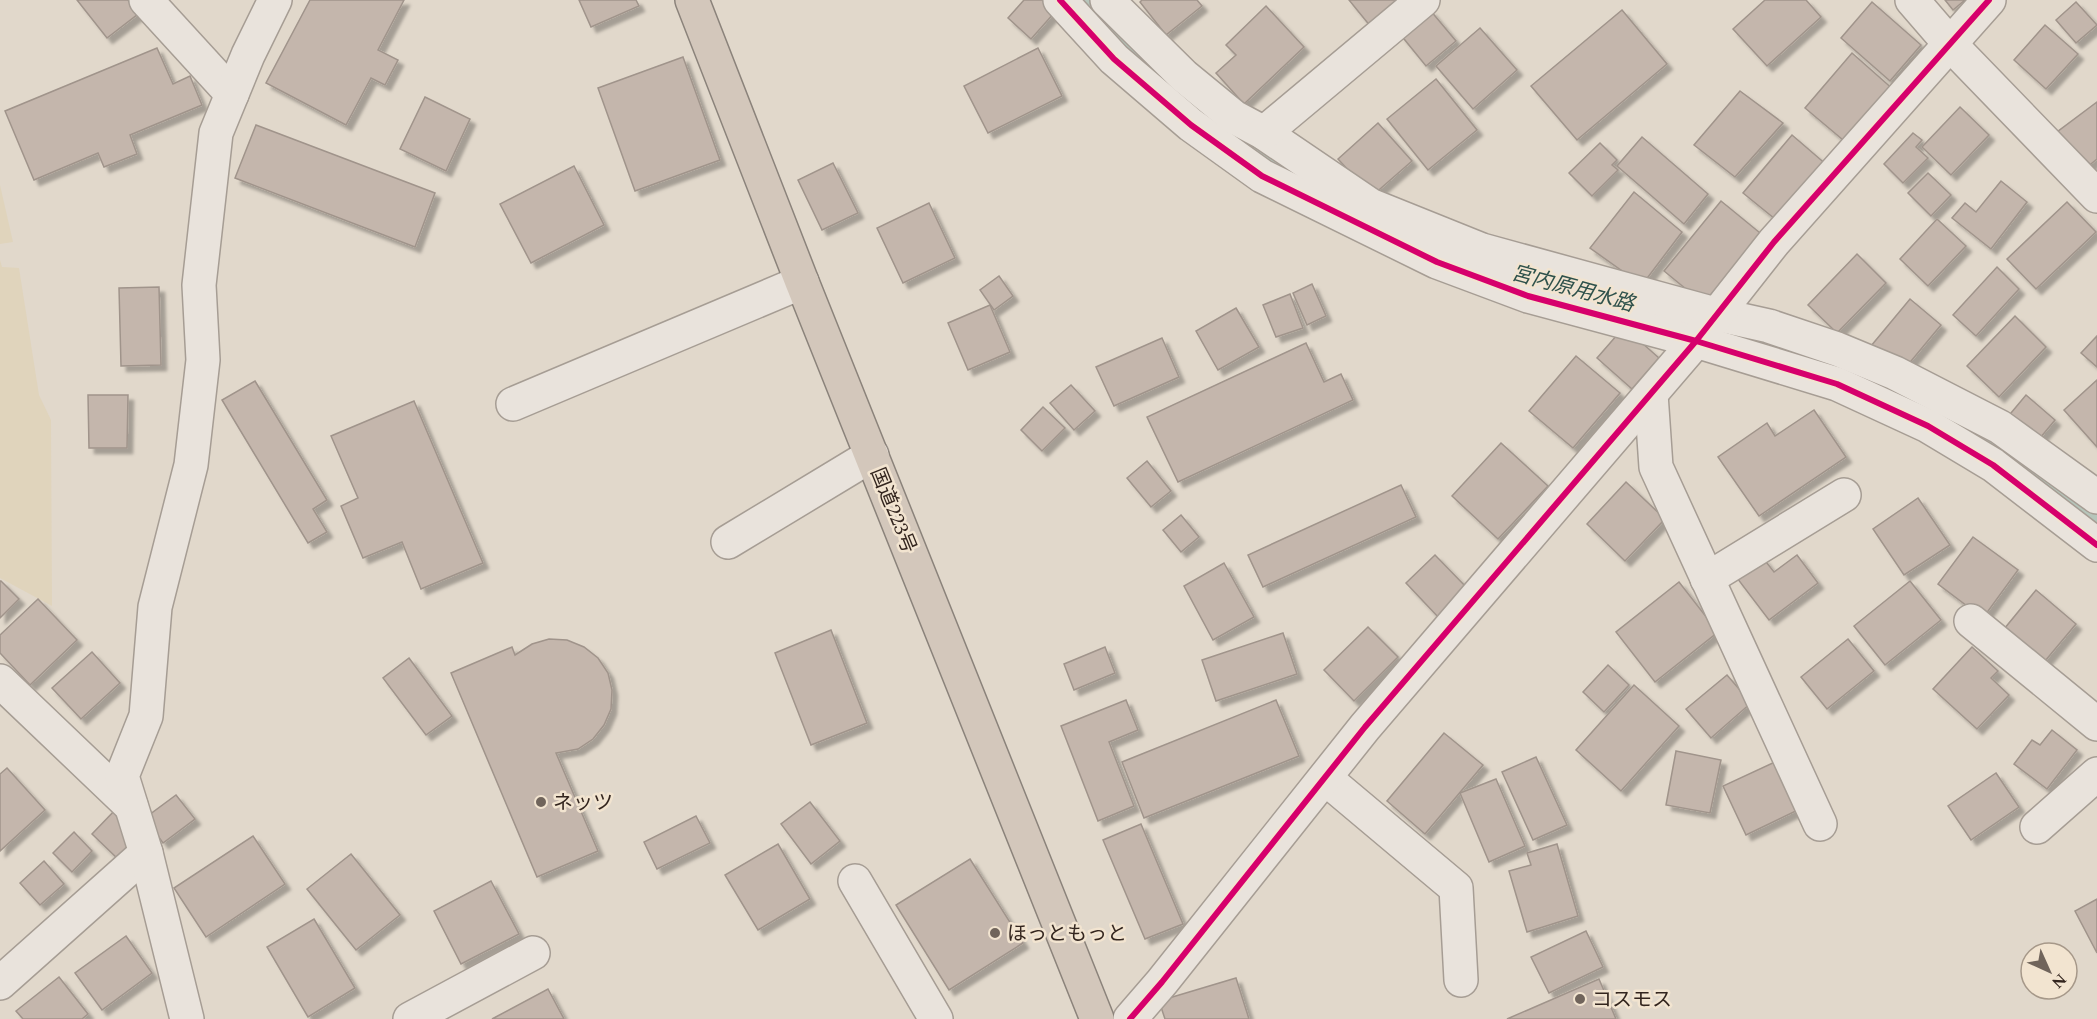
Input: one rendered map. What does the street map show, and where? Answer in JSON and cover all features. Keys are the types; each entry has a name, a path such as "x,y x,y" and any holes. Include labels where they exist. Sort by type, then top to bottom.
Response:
{"highway":[{"name":"国道223号","path":"692,0 802,282 1097,1019"}],"street":[{"path":"146,0 232,94"},
{"path":"187,1019 146,853 122,776 146,716 155,607 191,465 203,360 199,285 216,133 248,55 275,0"},
{"path":"1060,0 1114,59 1191,125 1262,176 1448,266 1528,296 1696,341 1837,384 1928,426 1993,465 2097,545"},
{"path":"1107,0 1184,76 1234,117 1264,132 1370,205 1482,250 1715,314 1769,326 1837,349 1896,373 2000,427 2093,488"},
{"path":"1264,132 1423,0"},
{"path":"1912,0 1950,44 2097,196"},
{"path":"1130,1019 1365,728 1696,341 1774,242 1989,0"},
{"path":"513,404 802,282"},
{"path":"1651,394 1656,467 1820,824"},
{"path":"728,542 872,455"},
{"path":"1707,579 1844,495"},
{"path":"1971,621 2097,724"},
{"path":"0,681 132,807"},
{"path":"2037,827 2097,774"},
{"path":"1325,778 1456,888 1461,980"},
{"path":"0,983 146,853"},
{"path":"855,881 936,1019"},
{"path":"410,1019 533,953"}],"shaded area":[{"path":"0,185 13,242 0,244"},
{"path":"0,260 2,267 19,268 39,395 51,420 52,606 0,578"}],"building":[{"path":"77,0 128,0 138,14 107,38"},
{"path":"310,0 404,0 378,50 398,60 385,85 371,78 346,125 266,83"},
{"path":"579,0 636,0 639,6 591,27"},
{"path":"1024,0 1043,0 1055,12 1031,39 1008,18"},
{"path":"1142,0 1197,0 1202,6 1166,35 1140,2"},
{"path":"1349,0 1405,0 1371,27"},
{"path":"1765,0 1806,0 1821,17 1767,66 1733,29"},
{"path":"1945,0 1965,0 1953,10"},
{"path":"1872,2 1921,45 1890,81 1841,38"},
{"path":"2076,2 2097,25 2076,43 2056,20"},
{"path":"1266,6 1304,47 1244,104 1216,73 1236,55 1226,45"},
{"path":"1430,10 1456,41 1426,66 1400,34"},
{"path":"1622,10 1667,64 1577,140 1531,86"},
{"path":"2045,25 2078,54 2046,89 2014,60"},
{"path":"1480,28 1517,70 1473,109 1436,66"},
{"path":"157,48 173,84 190,76 202,105 130,135 137,154 104,167 98,153 34,180 5,111"},
{"path":"1038,48 1062,96 988,133 964,86"},
{"path":"1852,53 1895,91 1849,145 1805,108"},
{"path":"683,57 720,160 635,191 598,88"},
{"path":"1436,79 1477,130 1428,170 1387,119"},
{"path":"1740,91 1783,123 1735,177 1694,145"},
{"path":"425,97 470,119 446,171 400,149"},
{"path":"2097,102 2097,159 2081,172 2053,135"},
{"path":"1960,107 1989,135 1951,175 1922,147"},
{"path":"1378,123 1412,161 1372,196 1338,159"},
{"path":"256,125 435,193 415,247 235,178"},
{"path":"1913,133 1922,140 1916,147 1928,158 1903,183 1884,164"},
{"path":"1792,135 1828,166 1780,223 1743,193"},
{"path":"1642,137 1708,194 1684,224 1617,166"},
{"path":"1600,143 1617,160 1612,165 1618,170 1592,196 1569,173"},
{"path":"833,163 858,213 822,230 798,180"},
{"path":"574,166 604,225 531,263 500,204"},
{"path":"1928,173 1951,195 1931,216 1908,193"},
{"path":"2001,181 2027,202 1991,249 1952,218 1965,203 1976,212"},
{"path":"1634,192 1682,232 1642,285 1590,248"},
{"path":"1721,201 1765,237 1708,307 1664,271"},
{"path":"2067,202 2096,232 2036,289 2007,259"},
{"path":"929,203 955,258 903,283 877,228"},
{"path":"1937,219 1966,246 1928,286 1900,259"},
{"path":"1857,254 1886,283 1837,333 1808,305"},
{"path":"1997,267 2019,289 1976,336 1953,315"},
{"path":"999,276 1013,296 994,310 980,290"},
{"path":"1312,284 1326,316 1307,325 1293,293"},
{"path":"159,287 161,365 121,366 119,288"},
{"path":"1290,294 1303,328 1276,337 1263,305"},
{"path":"1910,299 1941,325 1902,372 1871,346"},
{"path":"990,305 1010,352 968,370 948,323"},
{"path":"1236,308 1259,347 1218,370 1196,331"},
{"path":"2015,316 2046,347 1999,397 1967,366"},
{"path":"1624,327 1659,358 1632,389 1597,358"},
{"path":"2097,336 2097,367 2081,353"},
{"path":"1162,338 1179,377 1114,406 1096,367"},
{"path":"1306,343 1324,382 1341,374 1353,400 1178,482 1147,417"},
{"path":"1576,356 1620,393 1573,448 1529,411"},
{"path":"2097,380 2097,447 2064,410"},
{"path":"255,381 327,500 313,509 327,532 308,543 222,400"},
{"path":"1071,385 1095,411 1074,430 1050,403"},
{"path":"88,395 128,395 127,448 89,448"},
{"path":"2026,395 2055,420 2035,444 2006,419"},
{"path":"414,401 483,563 421,589 402,542 363,558 341,506 358,498 331,436"},
{"path":"1043,407 1065,428 1042,451 1021,430"},
{"path":"1814,410 1846,457 1759,516 1718,457 1767,423 1775,436"},
{"path":"1501,443 1548,486 1498,539 1452,496"},
{"path":"1147,461 1171,491 1151,507 1127,478"},
{"path":"1626,482 1665,519 1625,561 1587,524"},
{"path":"1401,485 1416,517 1263,587 1248,555"},
{"path":"1918,498 1950,545 1904,575 1873,529"},
{"path":"1181,515 1199,537 1181,552 1163,530"},
{"path":"1973,537 2018,570 1983,618 1938,584"},
{"path":"1435,555 1468,589 1439,618 1406,583"},
{"path":"1797,555 1818,583 1769,620 1737,578 1763,558 1774,572"},
{"path":"1224,563 1254,617 1213,640 1184,586"},
{"path":"0,581 19,599 0,618"},
{"path":"1910,581 1941,620 1885,665 1854,626"},
{"path":"1679,582 1718,632 1655,682 1616,632"},
{"path":"2036,590 2076,624 2040,667 2000,634"},
{"path":"38,599 77,640 30,685 0,653 0,635"},
{"path":"1368,627 1398,657 1354,701 1324,670"},
{"path":"831,630 867,723 811,745 775,653"},
{"path":"1283,633 1297,674 1216,701 1202,660"},
{"name":"ネッツ","path":"549,639 567,640 584,647 598,658 608,673 612,690 611,709 604,725 593,739 578,749 556,753 598,851 537,877 451,673 512,647 515,655 532,644"},
{"path":"1848,639 1874,671 1827,709 1801,677"},
{"path":"1105,647 1115,673 1074,690 1064,664"},
{"path":"1972,647 1998,671 1991,678 2009,695 1977,729 1933,689"},
{"path":"92,652 120,683 81,719 52,688"},
{"path":"409,658 452,716 426,735 383,678"},
{"path":"1608,665 1629,685 1604,712 1583,692"},
{"path":"1727,675 1751,703 1711,738 1686,709"},
{"path":"1634,685 1679,726 1621,791 1576,750"},
{"path":"1126,700 1138,730 1109,742 1134,806 1098,821 1061,726"},
{"path":"1276,700 1299,756 1144,818 1122,762"},
{"path":"2052,730 2077,750 2047,789 2014,764 2032,740 2040,745"},
{"path":"1444,733 1483,765 1425,834 1387,801"},
{"path":"1676,751 1721,760 1710,813 1666,805"},
{"path":"1536,757 1567,825 1533,840 1502,772"},
{"path":"1777,761 1800,809 1746,835 1723,786"},
{"path":"7,768 45,810 0,851 0,774"},
{"path":"1996,773 2019,807 1971,840 1948,806"},
{"path":"1496,779 1525,846 1489,862 1460,793"},
{"path":"176,795 195,819 163,843 145,818"},
{"path":"810,802 840,841 811,864 781,824"},
{"path":"117,808 137,841 119,860 92,834"},
{"path":"696,816 710,843 657,869 644,842"},
{"path":"1141,824 1183,924 1145,939 1103,840"},
{"path":"74,832 92,851 72,872 53,853"},
{"path":"253,836 285,884 206,937 174,888"},
{"path":"778,844 810,899 758,930 725,875"},
{"path":"1557,844 1578,916 1527,932 1509,871 1531,865 1527,853"},
{"path":"351,854 400,915 356,950 307,889"},
{"path":"970,859 1023,943 949,990 896,905"},
{"path":"44,861 64,884 40,905 20,883"},
{"path":"491,881 519,934 461,964 434,911"},
{"path":"2097,899 2097,953 2075,911"},
{"path":"314,919 355,988 308,1017 267,947"},
{"path":"1586,931 1603,967 1549,993 1531,957"},
{"path":"126,936 152,973 102,1010 75,973"},
{"path":"59,977 88,1014 82,1019 23,1019 16,1011"},
{"path":"1236,978 1249,1019 1165,1019 1159,1001"},
{"name":"コスモス","path":"1599,979 1616,1019 1507,1019"},
{"path":"548,989 564,1019 492,1019"}],"waterway":[{"name":"宮内原用水路","path":"1082,0 1166,89"},
{"name":"宮内原用水路","path":"1209,121 1338,197"},
{"name":"宮内原用水路","path":"1736,331 1838,371"},
{"name":"宮内原用水路","path":"1913,401 1937,411 2051,484 2097,521"}],"cycle path":[{"path":"1060,0 1114,59 1191,125 1262,176 1437,262 1528,296 1696,341 1837,384 1928,426 1993,465 2097,545"},
{"path":"1130,1019 1365,727 1696,341 1774,242 1989,0"}],"place":[{"name":"ネッツ","path":"541,802"},
{"name":"ほっともっと","path":"995,933"},
{"name":"コスモス","path":"1580,999"}]}
